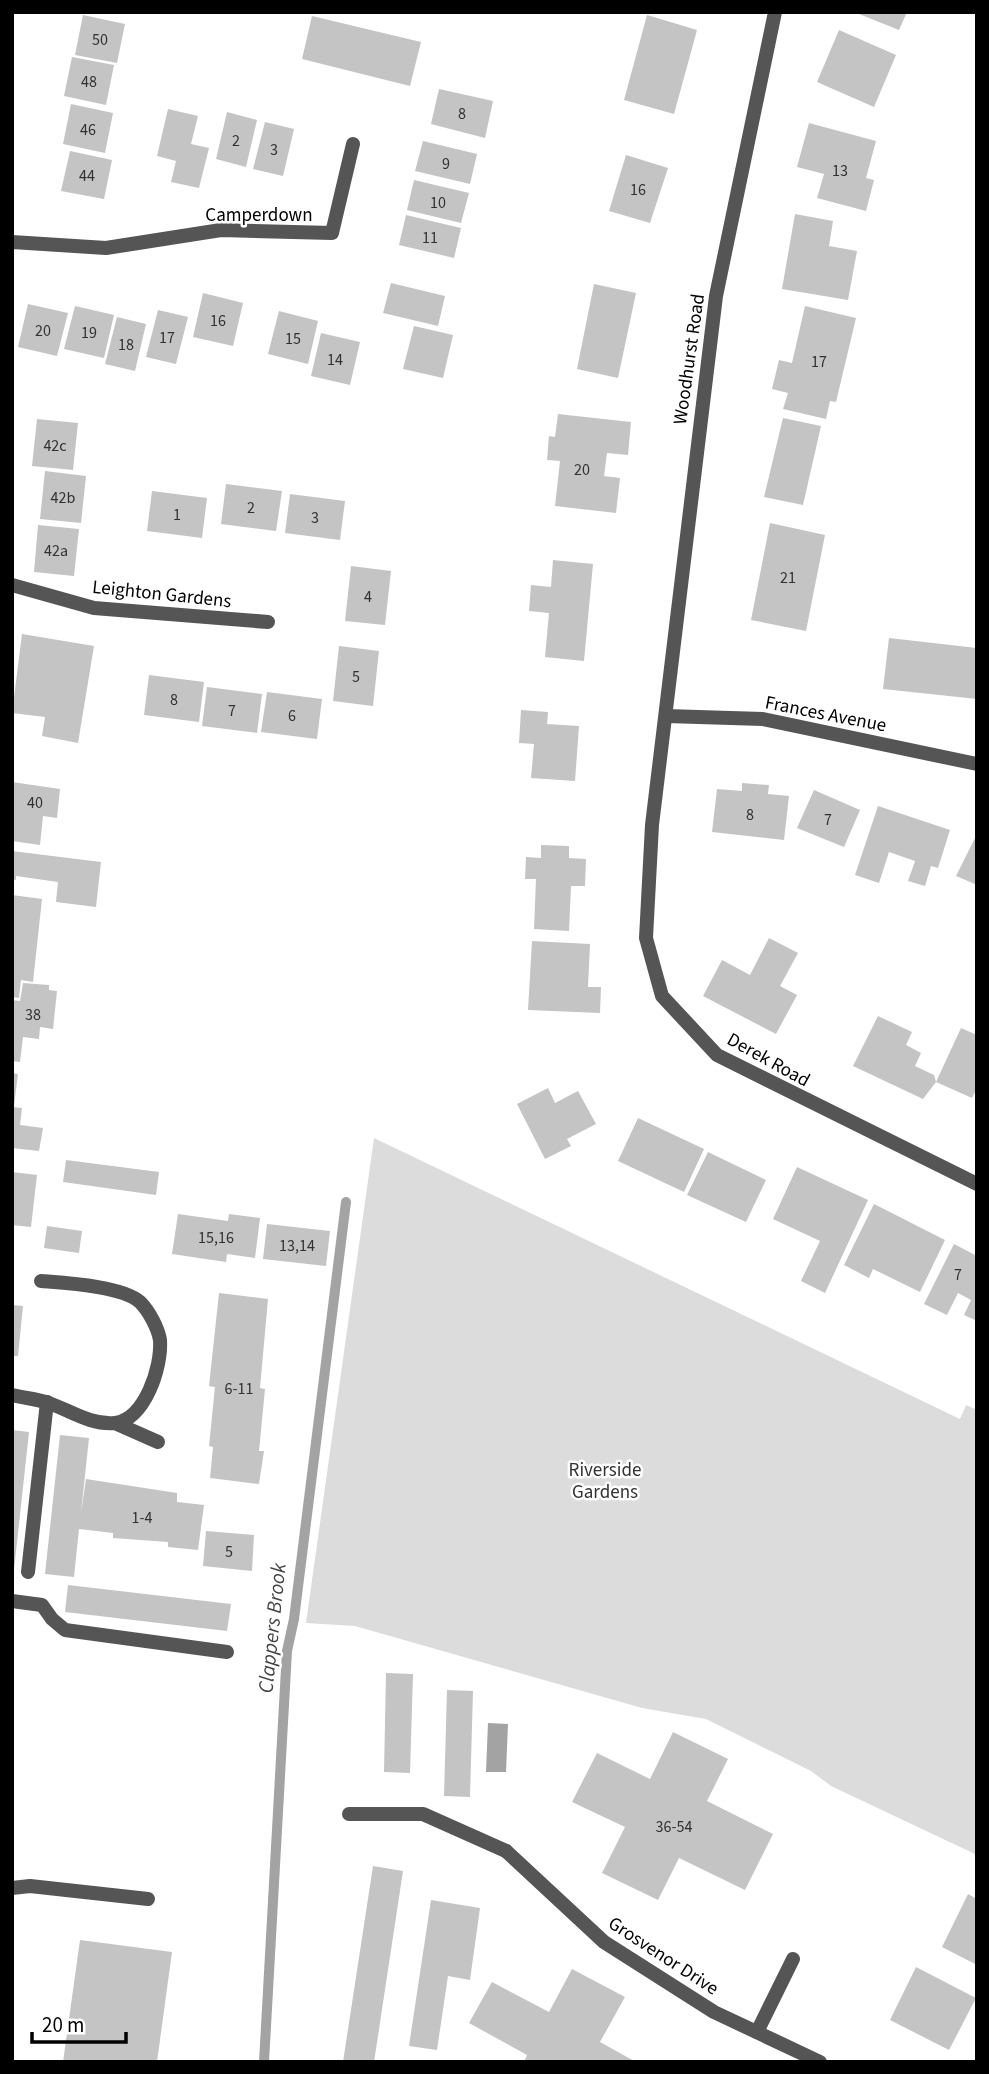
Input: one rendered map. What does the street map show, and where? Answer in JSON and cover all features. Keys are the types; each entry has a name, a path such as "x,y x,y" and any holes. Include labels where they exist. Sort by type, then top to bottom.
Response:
{"street":[{"name":"Woodhurst Road","path":"666,716 686,523 716,296 775,12"},
{"name":"Camperdown","path":"12,242 106,248 221,230 331,233 353,144"},
{"name":"Leighton Gardens","path":"12,585 94,608 268,622"},
{"name":"Frances Avenue","path":"666,716 763,719 977,764"},
{"name":"Derek Road","path":"666,716 652,825 646,938 662,996 717,1055 977,1184"},
{"path":"41,1281 128,1296 139,1302 149,1314 160,1340 154,1376 147,1396 131,1418 115,1423"},
{"path":"12,1395 47,1402 90,1421 115,1423 158,1442"},
{"path":"27,1572 47,1402"},
{"path":"12,1601 42,1605 52,1619 65,1630 227,1652"},
{"name":"Grosvenor Drive","path":"349,1814 423,1814 506,1851 604,1942 715,2012 820,2062"},
{"path":"12,1888 30,1886 148,1899"},
{"path":"757,2032 793,1959"}],"green space":[{"name":"Riverside Gardens","path":"374,1138 960,1419 966,1405 977,1410 977,1855 831,1786 811,1771 706,1719 642,1708 355,1626 306,1623"}],"shaded area":[{"path":"488,1723 508,1724 506,1772 486,1772"}],"building":[{"path":"854,12 907,12 899,30"},
{"path":"83,15 125,24 117,63 75,55"},
{"path":"647,15 697,30 674,114 624,100"},
{"path":"312,16 421,42 410,86 302,59"},
{"path":"839,30 896,55 874,107 817,82"},
{"path":"72,57 114,65 106,105 64,96"},
{"path":"439,89 493,101 485,138 431,124"},
{"path":"71,104 113,113 105,153 63,144"},
{"path":"168,109 198,116 191,144 209,148 199,188 171,182 176,161 157,156"},
{"path":"227,112 257,120 246,167 216,159"},
{"path":"265,122 294,129 283,176 253,169"},
{"path":"809,123 876,141 866,178 874,180 866,211 817,198 824,174 797,167"},
{"path":"423,141 477,154 470,184 415,171"},
{"path":"70,151 112,160 104,199 61,191"},
{"path":"626,155 668,168 650,223 609,211"},
{"path":"414,180 469,193 461,223 407,210"},
{"path":"795,214 833,221 829,246 857,251 848,300 782,289"},
{"path":"406,215 461,228 454,258 399,245"},
{"path":"391,283 445,296 438,326 383,313"},
{"path":"594,284 636,293 618,378 577,369"},
{"path":"203,293 243,303 233,346 193,337"},
{"path":"28,304 68,313 57,356 18,347"},
{"path":"75,306 114,315 104,358 64,349"},
{"path":"805,306 856,318 836,402 830,401 826,419 783,409 788,393 772,389 779,360 792,363"},
{"path":"158,310 188,317 176,364 146,357"},
{"path":"279,311 318,321 308,364 268,354"},
{"path":"117,317 146,324 135,371 105,364"},
{"path":"414,326 453,335 443,378 403,369"},
{"path":"321,333 360,342 350,385 311,376"},
{"path":"558,414 631,422 628,455 607,453 604,476 620,478 616,513 555,506 560,461 547,460 549,436 555,437"},
{"path":"783,418 821,426 803,505 764,497"},
{"path":"37,419 78,423 73,470 32,466"},
{"path":"45,471 86,476 81,523 40,519"},
{"path":"226,484 282,491 276,531 221,524"},
{"path":"152,491 207,498 202,538 147,531"},
{"path":"290,494 345,501 340,540 285,533"},
{"path":"770,523 825,535 806,631 751,620"},
{"path":"38,525 79,529 74,576 34,572"},
{"path":"553,560 593,564 584,661 545,657 549,613 529,611 531,585 551,587"},
{"path":"351,566 391,571 385,625 345,621"},
{"path":"22,634 94,646 78,743 42,736 45,717 12,713"},
{"path":"889,638 977,648 977,699 883,689"},
{"path":"339,646 379,651 373,706 333,701"},
{"path":"149,675 204,682 199,722 144,715"},
{"path":"207,687 262,694 257,733 202,726"},
{"path":"267,692 322,699 317,739 261,732"},
{"path":"521,710 548,712 547,724 579,726 575,781 531,778 534,744 519,743"},
{"path":"12,782 60,789 57,818 43,816 40,845 12,841"},
{"path":"742,783 769,785 768,794 789,796 784,840 712,832 717,789 742,791"},
{"path":"814,790 860,810 844,847 797,828"},
{"path":"878,806 950,830 938,868 931,866 925,886 908,881 915,861 889,852 879,883 855,875"},
{"path":"977,834 977,885 956,876"},
{"path":"541,845 569,846 569,858 586,859 585,886 571,886 569,931 534,929 536,879 525,879 526,857 541,858"},
{"path":"12,851 101,862 96,907 56,902 58,882 16,876 16,880 12,879"},
{"path":"12,895 42,899 33,982 21,980 19,998 12,997"},
{"path":"769,938 798,953 780,986 797,995 776,1034 703,996 722,960 750,975"},
{"path":"532,941 590,944 588,987 601,987 600,1013 528,1010"},
{"path":"23,983 49,985 49,990 57,991 53,1029 40,1027 39,1039 23,1037 20,1062 12,1061 12,1000 20,1001"},
{"path":"878,1016 912,1032 906,1045 921,1053 915,1066 934,1075 936,1082 923,1099 853,1066"},
{"path":"961,1028 977,1035 977,1088 972,1098 936,1082"},
{"path":"12,1073 18,1074 14,1106 12,1106"},
{"path":"548,1088 555,1103 578,1091 596,1124 567,1139 571,1146 545,1159 517,1104"},
{"path":"12,1107 22,1108 20,1125 43,1128 39,1151 12,1148"},
{"path":"638,1118 704,1149 684,1192 618,1161"},
{"path":"708,1152 766,1180 746,1222 687,1195"},
{"path":"66,1160 159,1172 156,1195 63,1182"},
{"path":"797,1167 868,1200 825,1293 801,1281 820,1241 773,1219"},
{"path":"12,1172 37,1175 31,1227 12,1225"},
{"path":"874,1204 945,1240 920,1292 873,1269 869,1278 844,1265"},
{"path":"178,1214 228,1221 229,1214 260,1218 255,1258 227,1254 226,1262 172,1254"},
{"path":"267,1224 330,1231 326,1266 263,1259"},
{"path":"47,1226 82,1231 79,1253 44,1248"},
{"path":"954,1244 977,1256 977,1321 964,1315 971,1300 958,1293 947,1315 924,1304"},
{"path":"219,1293 268,1299 260,1388 265,1389 259,1451 264,1451 259,1484 210,1478 213,1447 209,1446 215,1387 209,1386"},
{"path":"12,1305 23,1306 18,1356 12,1356"},
{"path":"12,1430 29,1432 14,1570 12,1570"},
{"path":"60,1435 89,1438 81,1513 86,1479 177,1493 177,1502 204,1505 198,1550 168,1547 168,1542 113,1538 113,1533 79,1529 74,1577 45,1574"},
{"path":"206,1531 254,1535 252,1571 203,1566"},
{"path":"68,1585 231,1604 227,1631 65,1612"},
{"path":"386,1673 413,1674 410,1773 384,1772"},
{"path":"447,1690 473,1691 470,1797 444,1796"},
{"path":"673,1732 728,1759 707,1801 773,1834 745,1890 679,1858 658,1900 602,1873 625,1827 572,1802 597,1753 650,1779"},
{"path":"373,1866 403,1871 374,2062 343,2062"},
{"path":"968,1894 977,1899 977,1965 942,1947"},
{"path":"431,1900 480,1908 470,1980 448,1976 437,2050 409,2046"},
{"path":"80,1940 172,1952 157,2062 63,2062"},
{"path":"916,1967 976,1998 949,2050 890,2020"},
{"path":"572,1969 625,1997 600,2042 636,2062 524,2062 527,2055 469,2023 492,1982 549,2012"}],"waterway":[{"name":"Clappers Brook","path":"264,2062 287,1651 294,1619 346,1202"}]}
